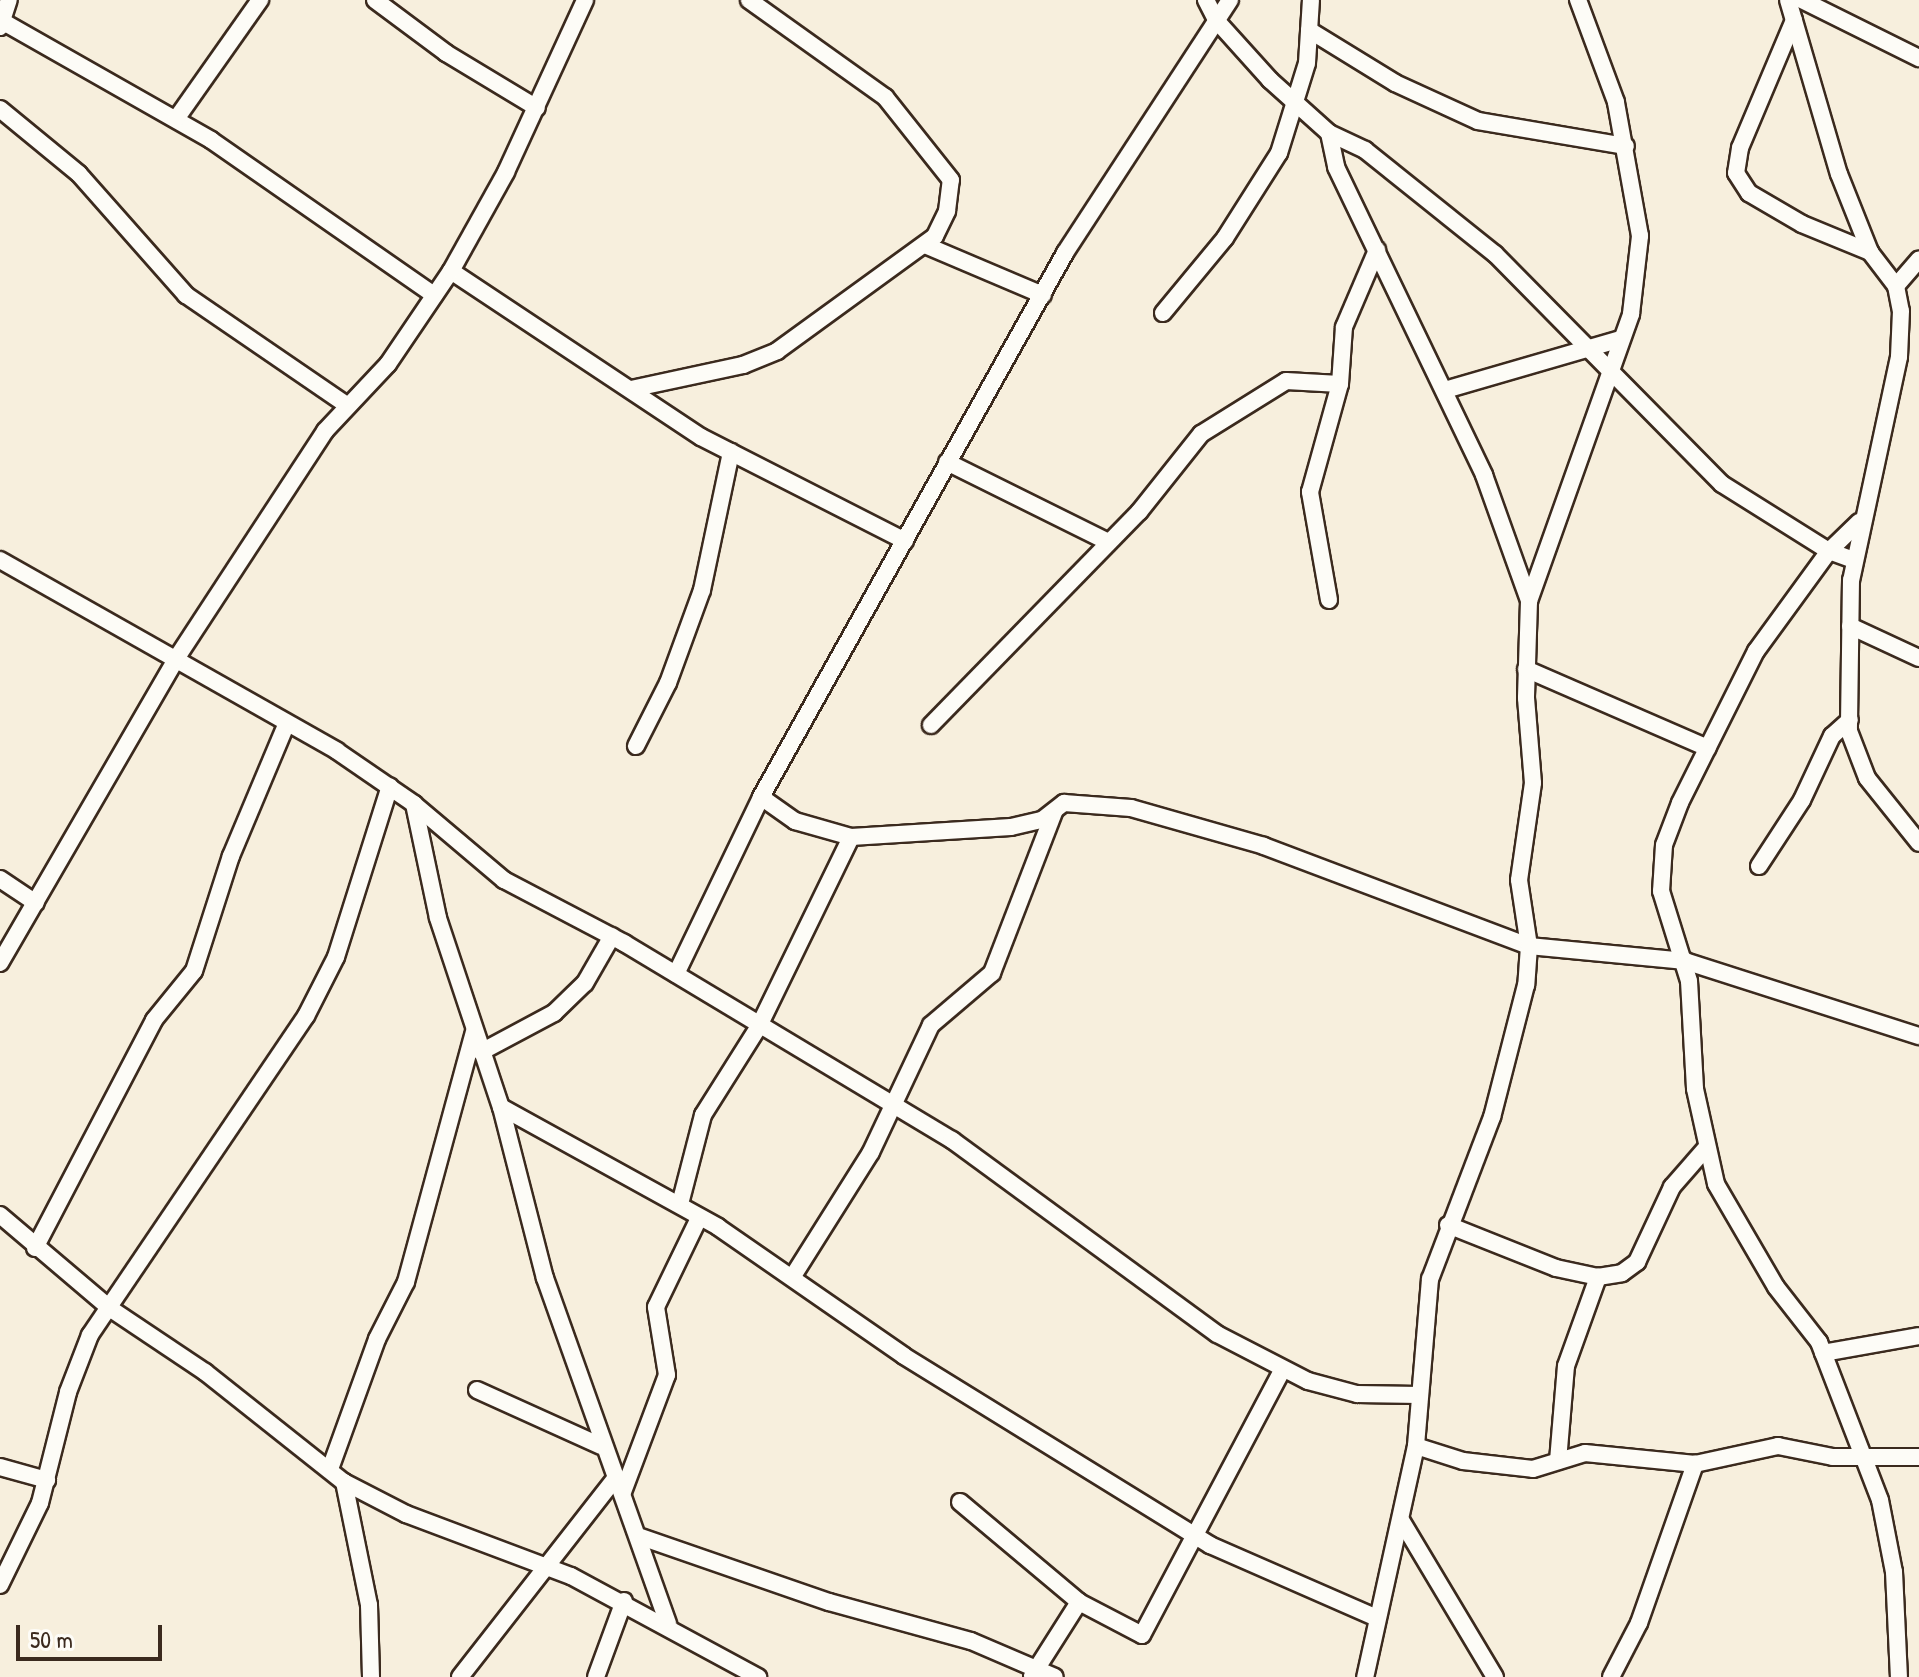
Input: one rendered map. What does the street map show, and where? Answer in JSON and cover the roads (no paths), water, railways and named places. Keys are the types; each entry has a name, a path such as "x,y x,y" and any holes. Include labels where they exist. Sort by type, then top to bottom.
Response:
{"street":[{"path":"9,0 1,23 176,119 319,211 434,295"},
{"path":"176,119 260,0"},
{"path":"375,0 446,53 537,108"},
{"path":"0,963 176,659 325,431 388,364 451,271 537,108 585,0"},
{"path":"631,389 777,351 925,245 947,211 951,180 885,97 749,0"},
{"path":"676,974 761,797 947,462 1207,7 1230,0"},
{"path":"1163,313 1250,200 1279,153 1298,104 1311,0"},
{"path":"1365,1677 1375,1617 1401,1520 1416,1446 1430,1279 1503,1081 1526,985 1529,946 1519,880 1533,783 1526,669 1529,601 1621,339 1640,236 1626,146 1578,0"},
{"path":"1788,0 1816,108 1870,252 1896,286 1899,357 1859,522 1854,560 1850,720 1867,778 1919,843"},
{"path":"1802,0 1919,58"},
{"path":"1207,7 1329,133 1365,150 1456,219 1589,348 1722,484 1829,551 1854,560"},
{"path":"1794,20 1740,148 1736,173 1749,193 1802,224 1870,252"},
{"path":"1309,30 1395,83 1478,121 1626,146"},
{"path":"0,109 107,202 186,295 348,406"},
{"path":"1329,133 1336,167 1445,390 1529,601"},
{"path":"925,245 1043,295"},
{"path":"1329,600 1310,492 1340,384 1344,327 1377,250"},
{"path":"1896,286 1919,260"},
{"path":"451,271 731,452 905,541"},
{"path":"1445,390 1621,339"},
{"path":"931,725 1108,542 1195,440 1245,402 1286,381 1340,384"},
{"path":"636,746 668,683 702,590 731,452"},
{"path":"947,462 1108,542"},
{"path":"1859,522 1829,551 1756,651 1680,803 1661,865 1661,891 1685,961 1706,1148 1716,1184 1776,1287 1823,1353 1865,1458 1894,1572 1899,1677"},
{"path":"0,560 287,723 390,786 504,880 612,936 895,1104 1012,1180 1217,1334 1282,1371 1357,1394 1419,1395"},
{"path":"1850,626 1919,658"},
{"path":"1526,669 1708,748"},
{"path":"1759,866 1802,800 1832,736 1850,720"},
{"path":"35,1248 154,1020 194,971 231,856 287,723"},
{"path":"0,1585 22,1549 47,1480 77,1365 306,1016 336,957 390,786"},
{"path":"761,797 795,821 851,837 1011,827 1042,820 1064,803 1097,803 1204,827 1529,946 1685,961 1919,1036"},
{"path":"414,804 438,918 501,1107 545,1278 601,1446 641,1537 668,1624"},
{"path":"793,1276 895,1104 931,1025 992,973 1054,810"},
{"path":"680,1204 703,1115 759,1026 851,837"},
{"path":"0,879 36,903"},
{"path":"481,1052 554,1013 585,983 612,936"},
{"path":"330,1469 372,1352 406,1282 474,1031"},
{"path":"501,1107 680,1204 793,1276 904,1356 1193,1533 1257,1569 1375,1617"},
{"path":"1448,1225 1511,1253 1598,1277 1622,1273 1637,1262 1672,1187 1706,1148"},
{"path":"0,1215 35,1248 111,1309 344,1482 406,1514 549,1567 624,1601 758,1677"},
{"path":"460,1677 620,1485 667,1375 656,1307 699,1218"},
{"path":"1558,1461 1566,1366 1598,1277"},
{"path":"1823,1353 1919,1336"},
{"path":"960,1502 1079,1602 1142,1635 1176,1577 1193,1533 1282,1371"},
{"path":"477,1390 601,1446"},
{"path":"1416,1446 1495,1465 1533,1469 1585,1453 1695,1464 1778,1446 1865,1458 1919,1457"},
{"path":"1611,1677 1639,1623 1695,1464"},
{"path":"0,1467 47,1480"},
{"path":"344,1482 369,1605 371,1677"},
{"path":"1401,1520 1495,1677"},
{"path":"641,1537 1055,1677"},
{"path":"596,1677 624,1601"},
{"path":"1034,1672 1079,1602"}]}
